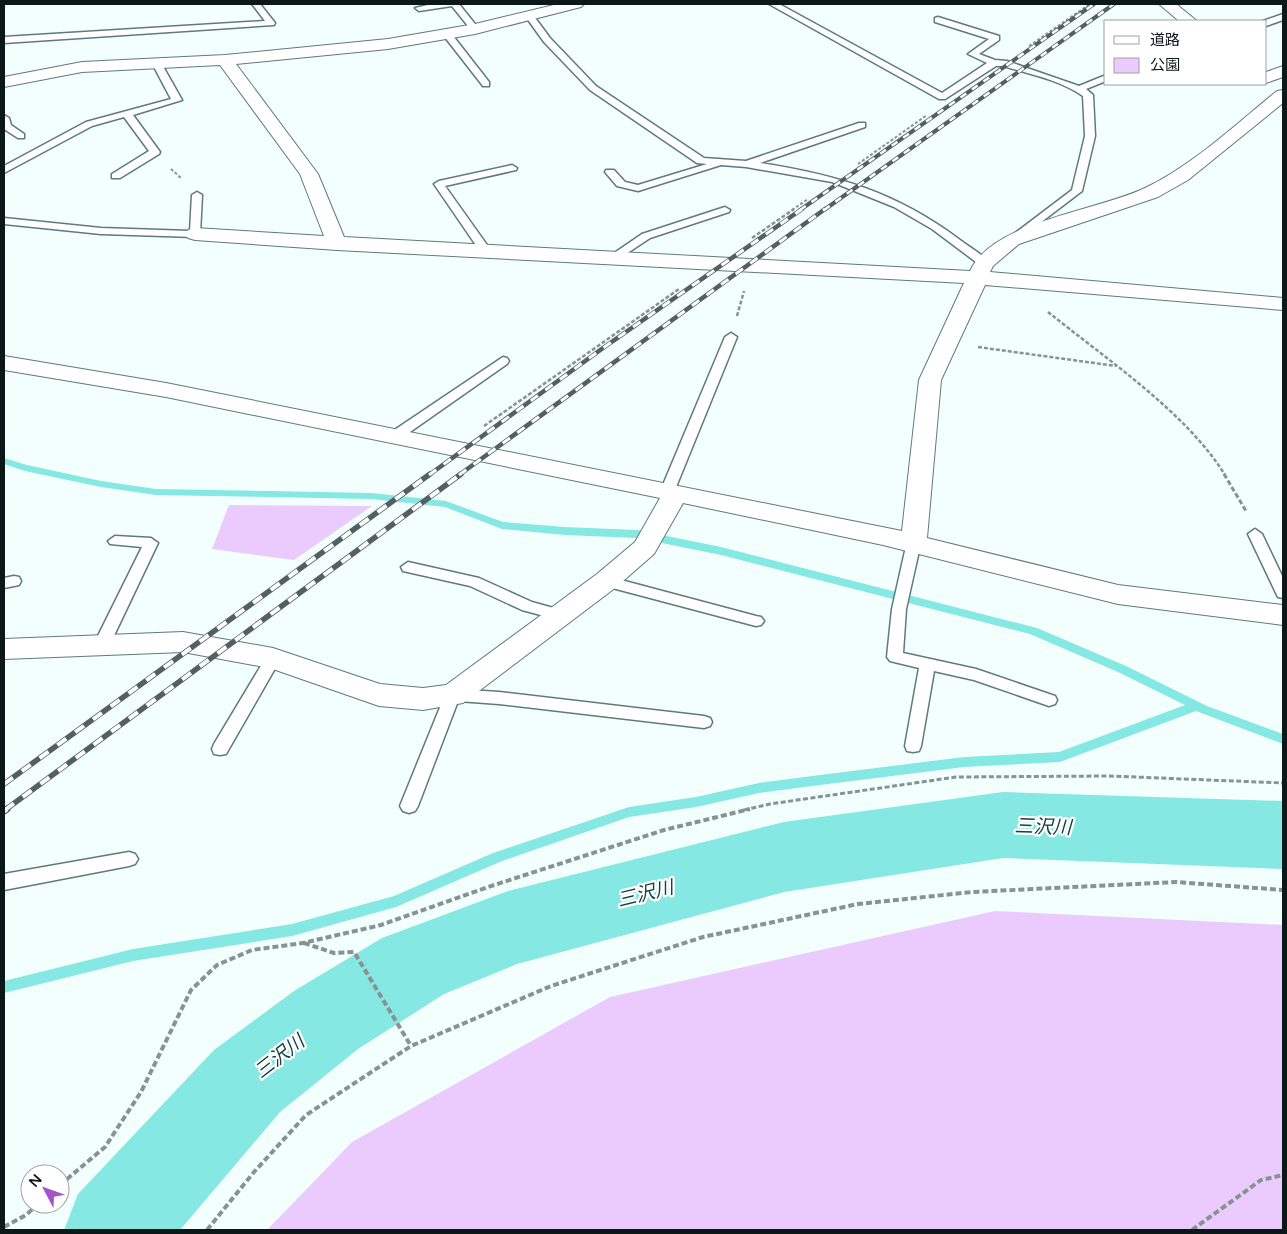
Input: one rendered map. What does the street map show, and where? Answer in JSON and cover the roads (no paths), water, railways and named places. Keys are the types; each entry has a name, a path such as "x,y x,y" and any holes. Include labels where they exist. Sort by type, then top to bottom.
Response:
{"street":[{"path":"4,82 82,67 225,60 388,44 475,29 530,17 576,4"},
{"path":"1167,4 1188,20"},
{"path":"225,60 309,174 337,244"},
{"path":"1267,78 1283,71"},
{"path":"914,542 930,380 980,271 1012,240 1151,193 1181,176 1283,95 1264,85"},
{"path":"195,234 337,244 770,266 980,271 1019,282 1283,304"},
{"path":"4,363 157,388 455,447 914,542 1096,590 1181,603 1283,615"},
{"path":"4,649 184,642 273,658 379,695 423,699 453,695 606,581 651,538 672,493"}],"lane":[{"path":"4,40 271,24 256,4"},
{"path":"419,8 450,4"},
{"path":"456,4 475,29"},
{"path":"772,4 832,38 898,70 942,97 994,63"},
{"path":"530,17 547,40 592,88 701,161 746,164 835,180 898,205 936,227 980,271"},
{"path":"1267,22 1283,17"},
{"path":"938,20 996,38 972,54 994,63 1004,63 1062,81 1088,95 1090,136 1077,191 1012,240"},
{"path":"447,34 486,84"},
{"path":"4,170 89,124 177,100 158,63"},
{"path":"1079,89 1104,79"},
{"path":"116,176 155,152 126,113"},
{"path":"4,118 6,126 21,136"},
{"path":"746,164 862,125"},
{"path":"610,172 621,184 638,188 725,162"},
{"path":"486,252 439,184 512,168"},
{"path":"4,221 101,231 195,234 197,195"},
{"path":"613,258 646,236 725,210"},
{"path":"672,493 731,337"},
{"path":"395,436 503,361"},
{"path":"1255,534 1283,592"},
{"path":"102,644 151,543 115,541"},
{"path":"914,542 899,609 895,656 976,675 1048,700"},
{"path":"408,568 474,582 527,606 559,615"},
{"path":"606,581 756,620"},
{"path":"220,749 273,658"},
{"path":"913,746 927,665"},
{"path":"409,806 453,695 500,698 704,722"},
{"path":"4,882 129,858"}],"waterway":[{"path":"4,461 25,468 101,484 156,492 372,496 446,504 502,525 565,531 637,534 721,551 1033,631 1122,669 1203,709 1283,739"},
{"path":"4,987 133,955 292,930 396,901 498,857 629,812 696,802 759,788 828,779 964,762 1060,757 1196,706"},
{"name":"三沢川","path":"114,1230 247,1081 326,1020 413,966 508,929 784,857 1003,825 1283,835"}],"railway":[{"path":"800,210 1094,4"},
{"path":"824,210 1114,4"},
{"path":"429,475 603,348 802,209"},
{"path":"459,475 825,209"},
{"path":"4,784 430,474"},
{"path":"5,810 461,474"}]}
